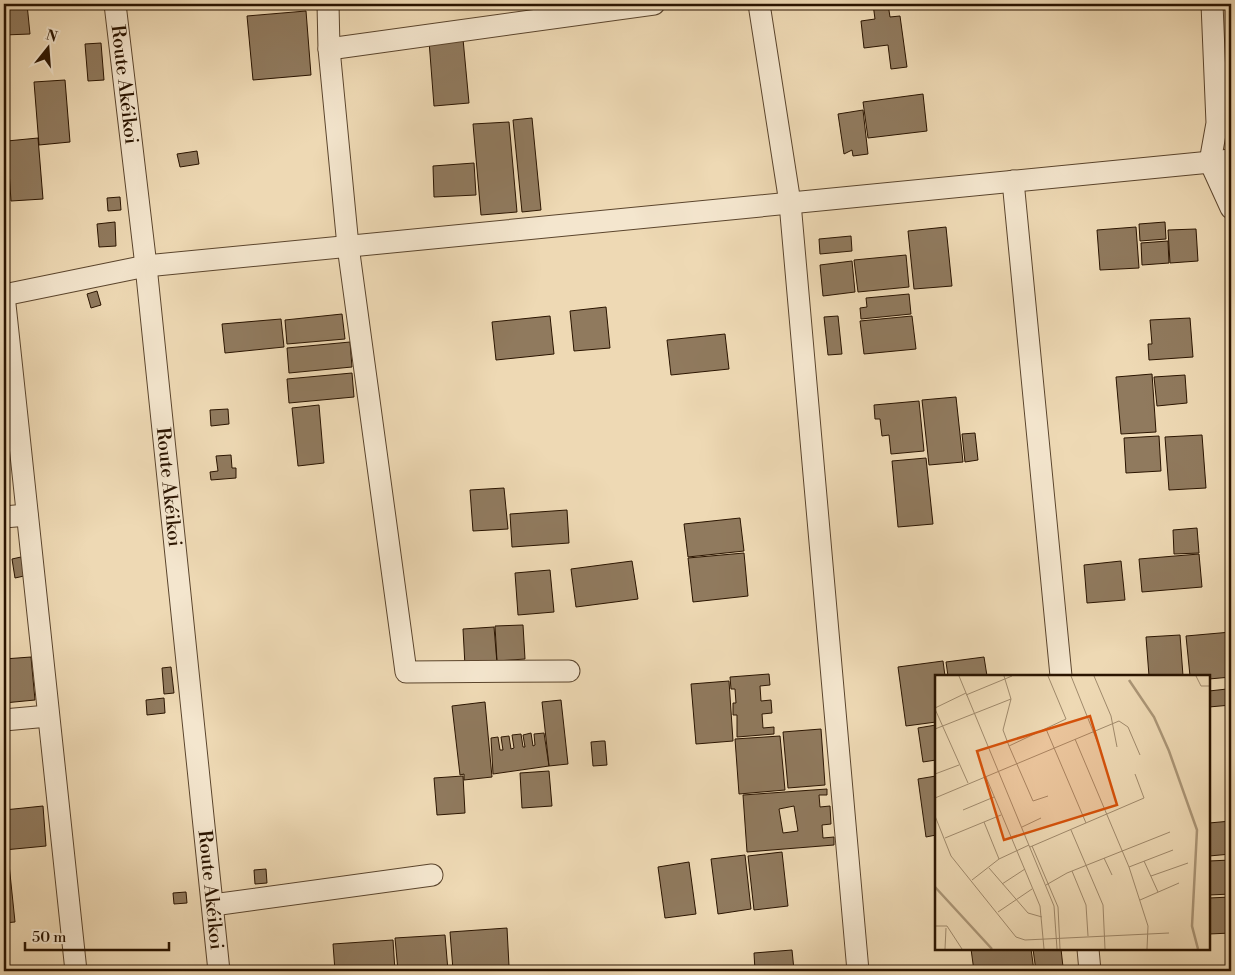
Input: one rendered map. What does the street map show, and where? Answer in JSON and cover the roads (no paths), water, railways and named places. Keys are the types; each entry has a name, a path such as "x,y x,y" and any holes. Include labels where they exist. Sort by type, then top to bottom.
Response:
{"street":[{"name":"Route Akéikoi","path":"115,4 146,266 220,971"},
{"path":"328,4 329,49 348,246 406,672 569,671"},
{"path":"329,49 654,4"},
{"path":"759,4 790,203 858,971"},
{"path":"1212,4 1217,123 1210,162 1231,208"},
{"path":"76,971 4,295 146,266 1231,160"},
{"path":"1013,181 1061,675"},
{"path":"4,517 27,515"},
{"path":"4,720 48,716"},
{"path":"213,905 432,875"},
{"path":"1088,950 1090,971"}]}
